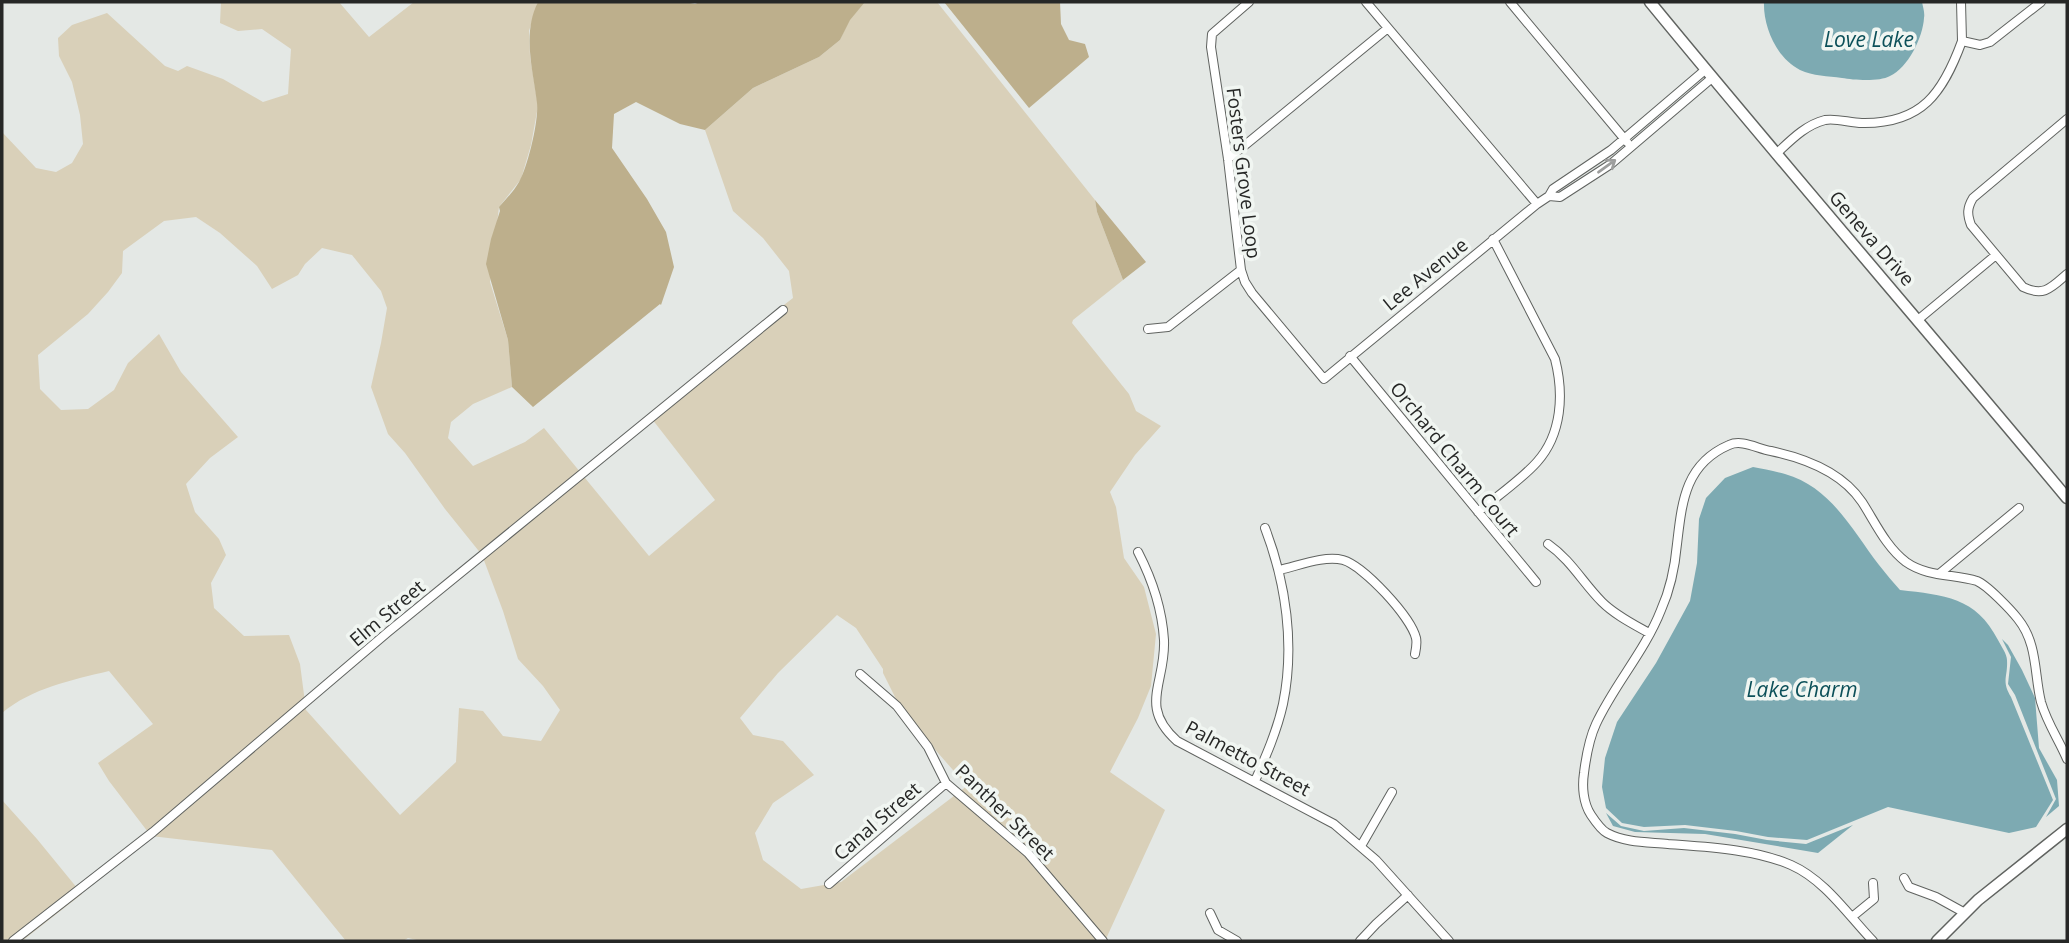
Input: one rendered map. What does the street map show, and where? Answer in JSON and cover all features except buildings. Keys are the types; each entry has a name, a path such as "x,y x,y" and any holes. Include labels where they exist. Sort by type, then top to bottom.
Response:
{"main road":[{"name":"Geneva Drive","path":"1651,2 2067,498"},
{"path":"1937,941 1965,913 2067,829"}],"street":[{"name":"Fosters Grove Loop","path":"1249,2 1212,34 1211,47 1241,270 1252,293 1324,379"},
{"path":"1366,2 1537,204"},
{"path":"1510,2 1631,147"},
{"path":"1776,154 1795,136 1814,124 1827,120 1861,123 1889,121 1908,116 1933,99 1953,67 1962,41 1961,2"},
{"path":"1962,41 1980,45 1990,42 2041,2"},
{"path":"1228,159 1388,28"},
{"name":"Lee Avenue","path":"1324,379 1549,196 1553,189 1611,150 1709,74"},
{"name":"Lee Avenue","path":"1549,196 1560,197 1611,164 1709,74"},
{"path":"2067,119 1973,198 1967,215 1971,225 2023,287 2034,292 2043,292 2067,274"},
{"path":"1478,512 1536,464 1550,444 1560,408 1560,378 1555,359 1493,239"},
{"path":"1919,319 1996,255"},
{"path":"1148,329 1168,327 1241,270"},
{"name":"Elm Street","path":"13,941 153,832 388,632 783,310"},
{"name":"Orchard Charm Court","path":"1350,356 1536,582"},
{"path":"1873,941 1811,878 1793,866 1779,860 1723,848 1628,841 1604,832 1588,811 1582,785 1586,756 1595,726 1661,611 1672,575 1684,495 1694,473 1706,459 1732,443 1753,445 1803,460 1841,480 1860,498 1884,537 1902,559 1916,569 1981,582 2019,620 2031,640 2038,687 2046,717 2067,759"},
{"path":"1939,574 2019,508"},
{"path":"1255,781 1275,733 1283,703 1287,664 1288,632 1279,570 1265,528"},
{"path":"1548,544 1565,557 1609,609 1649,633"},
{"name":"Palmetto Street","path":"1138,552 1156,591 1161,616 1163,666 1156,698 1156,712 1161,725 1177,741 1334,824 1361,846 1449,941"},
{"path":"1279,570 1334,559 1351,564 1388,597 1406,620 1416,638 1415,654"},
{"name":"Panther Street","path":"860,674 897,706 928,747 946,783 1028,853 1103,941"},
{"name":"Canal Street","path":"829,884 946,783"},
{"path":"1361,846 1392,792"},
{"path":"1903,878 1909,887 1936,897 1965,913"},
{"path":"1852,917 1874,899 1873,883"},
{"path":"1360,941 1408,895"},
{"path":"1210,913 1218,930 1237,941"}],"shaded area":[{"path":"221,2 339,2 369,37 414,2 538,2 529,31 538,106 521,179 499,207 490,282 508,340 512,387 473,404 451,422 448,438 473,466 525,442 544,428 649,556 715,500 652,419 754,328 793,298 789,271 763,238 733,211 705,130 753,88 819,57 840,40 849,20 865,2 937,2 1095,200 1123,280 1072,323 1129,394 1136,411 1161,426 1135,455 1110,492 1116,507 1124,558 1144,587 1156,634 1151,686 1110,772 1165,810 1105,941 421,941 408,938 403,941 346,941 272,850 151,836 98,763 153,724 109,671 39,691 2,713 2,132 36,168 56,172 72,163 83,144 80,115 72,82 59,56 58,38 72,25 107,13 165,66 178,71 187,66 223,79 263,102 288,94 291,49 262,29 238,31 220,23","holes":["196,217 220,233 257,266 272,289 298,275 322,248 352,255 381,291 387,308 371,387 388,434 482,555 518,659 543,686 560,710 541,741 503,736 483,711 459,708 456,762 400,815 306,710 300,664 289,635 244,636 214,608 211,583 226,555 219,539 195,512 186,484 210,458 238,437 181,372 159,334 128,363 114,390 88,409 61,410 40,389 38,355 88,314 108,292 122,273 123,251 164,221","837,615 856,628 883,669 903,713 967,786 841,882 801,889 763,860 755,833 773,803 814,775 783,741 753,735 740,718 778,673"]},
{"path":"538,2 865,2 850,20 840,40 819,57 753,88 705,130 680,124 636,102 614,114 612,148 666,232 674,267 661,305 533,407 512,387 508,340 486,264 499,207 519,182 535,131 537,103 530,39 533,14"},
{"path":"944,2 1060,2 1061,24 1069,40 1085,44 1089,57 1029,108"},
{"path":"1095,200 1146,262 1123,280 1097,212"},
{"path":"2,800 82,894 22,941 2,941"}],"water":[{"name":"Love Lake","path":"1764,2 1922,2 1923,26 1908,59 1890,76 1866,80 1821,76 1800,70 1784,58 1769,31"},
{"name":"Lake Charm","path":"1753,467 1801,480 1828,499 1900,590 1957,601 1980,615 1989,626 2006,655 2006,687 2053,800 2036,827 2009,833 1888,807 1807,840 1685,825 1644,827 1622,823 1606,808 1602,787 1605,758 1617,722 1656,663 1690,601 1697,563 1699,519 1706,498 1725,478"},
{"path":"2002,639 2022,670 2035,698 2039,748 2057,780 2059,806 2046,817 2056,799 2015,695 2008,684 2011,657"},
{"path":"1606,813 1621,826 1644,831 1684,828 1806,844 1853,825 1818,853 1705,834 1635,832 1613,826"}]}
